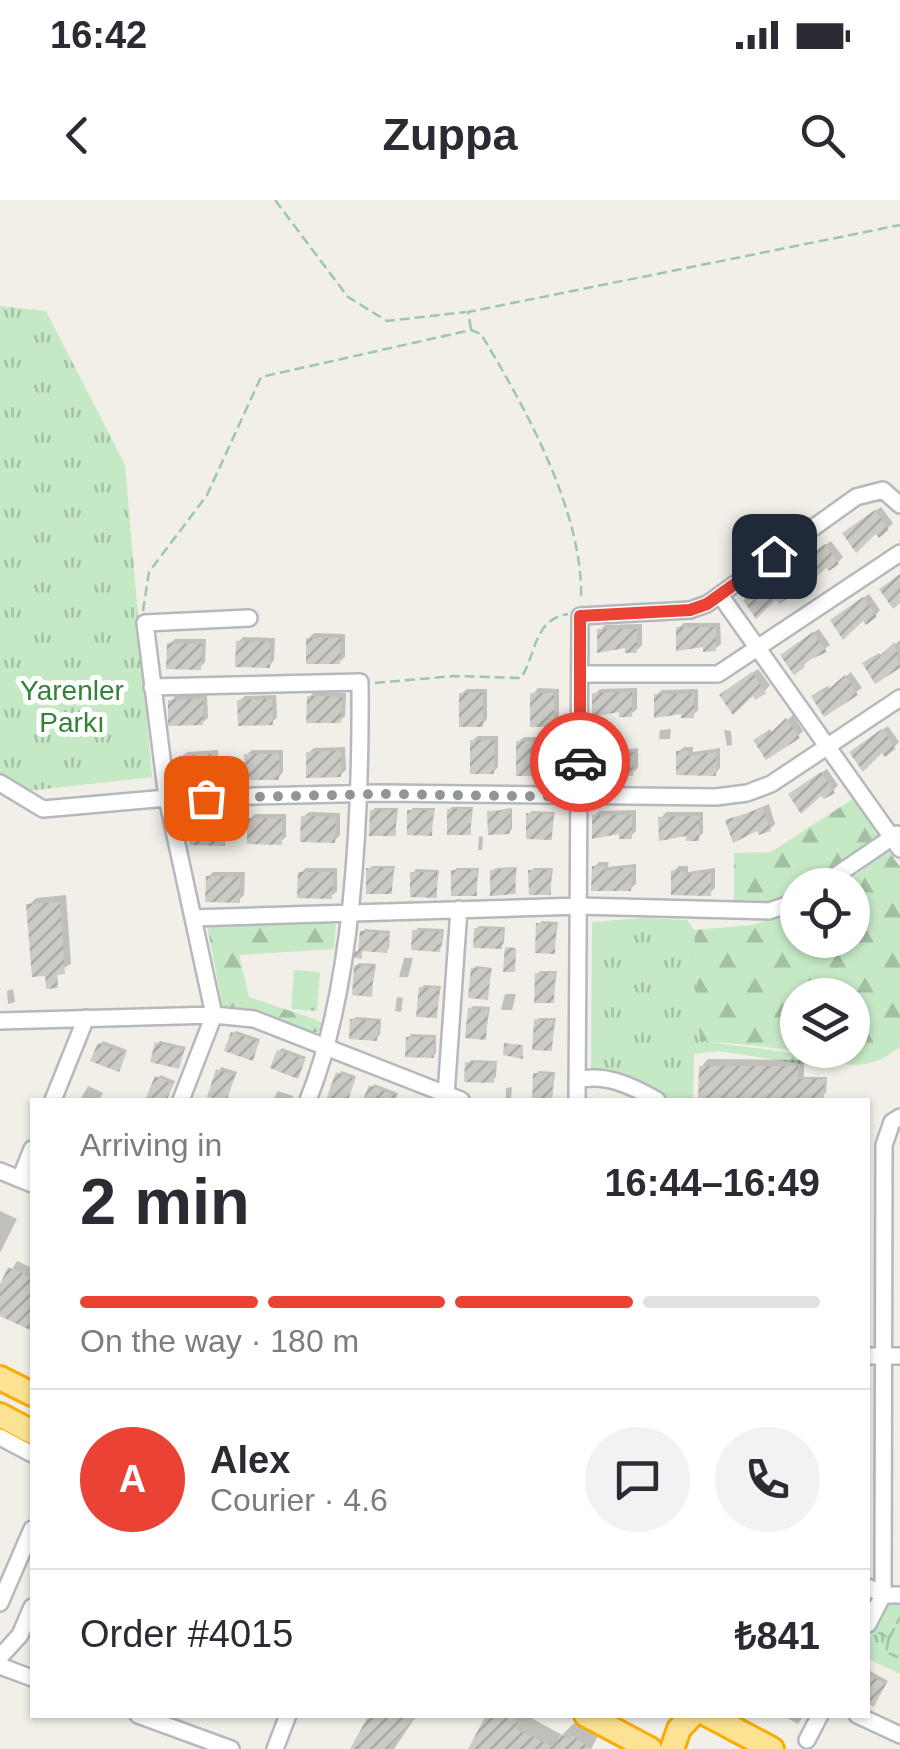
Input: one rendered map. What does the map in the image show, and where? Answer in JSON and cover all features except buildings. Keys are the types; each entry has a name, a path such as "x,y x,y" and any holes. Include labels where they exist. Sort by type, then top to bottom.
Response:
{"highway":[{"path":"0,1378 30,1392"},
{"path":"0,1416 30,1431"},
{"path":"590,1718 617,1739 650,1749"},
{"path":"672,1749 689,1718"},
{"path":"711,1718 736,1740 772,1749"}],"street":[{"path":"577,1098 580,616 690,610 720,596 856,496 883,490 900,506"},
{"path":"580,674 718,674 900,552"},
{"path":"720,596 897,840 850,868"},
{"path":"182,1098 214,1015 166,798 145,622 249,618"},
{"path":"152,687 360,682 361,794 348,913 327,1049 309,1098"},
{"path":"0,783 43,809 166,798 747,793 827,747 900,698"},
{"path":"194,918 580,906 769,910 780,907"},
{"path":"0,1020 214,1015 254,1020 453,1097 459,910"},
{"path":"53,1098 86,1018"},
{"path":"577,1080 607,1079 652,1098"},
{"path":"870,1623 892,1595 874,1356 886,1134 900,1117"},
{"path":"870,1134 886,1134"},
{"path":"0,1171 26,1182"},
{"path":"874,1356 900,1356"},
{"path":"0,1437 30,1453"},
{"path":"882,1480 900,1480"},
{"path":"0,1603 6,1572 30,1532"},
{"path":"0,1657 20,1635 30,1612"},
{"path":"0,1666 30,1677"},
{"path":"146,1718 231,1749"},
{"path":"275,1749 287,1718"},
{"path":"807,1740 818,1718"},
{"path":"863,1718 900,1735"}],"path":[{"path":"275,200 348,297 387,321 468,312 900,225"},
{"path":"468,312 471,330"},
{"path":"145,622 141,601 149,572 208,494 261,377 471,330 481,334 518,395 562,502 580,562 580,616 552,617 542,628 521,678 360,682"},
{"path":"900,1617 886,1652 900,1658"},
{"path":"870,1627 890,1638"}],"green space":[{"name":"Yarenler Parkı","path":"0,306 46,311 125,465 152,777 0,794"},
{"path":"854,798 879,838 836,868 780,868 780,899 734,903 734,853 771,852"},
{"path":"888,850 900,867 900,1047 870,1063 870,978 780,978 780,1049 700,1041 694,930 752,925 780,918 780,958 870,958 870,868 865,868"},
{"path":"687,920 694,930 701,1041 780,1051 780,1061 719,1051 694,1054 693,1098 668,1098 622,1075 591,1069 592,922"},
{"path":"336,922 334,949 239,955 249,997 317,1020 323,1024 320,1031 312,1033 223,1009 207,925"},
{"path":"294,970 320,972 317,1011 291,1009"},
{"path":"887,1603 900,1603 900,1674 870,1660 870,1639"}],"way so far":[{"path":"206,798 382,794 580,797 580,762"}],"route":[{"path":"580,762 580,616 690,610 707,604 774,556"}]}
